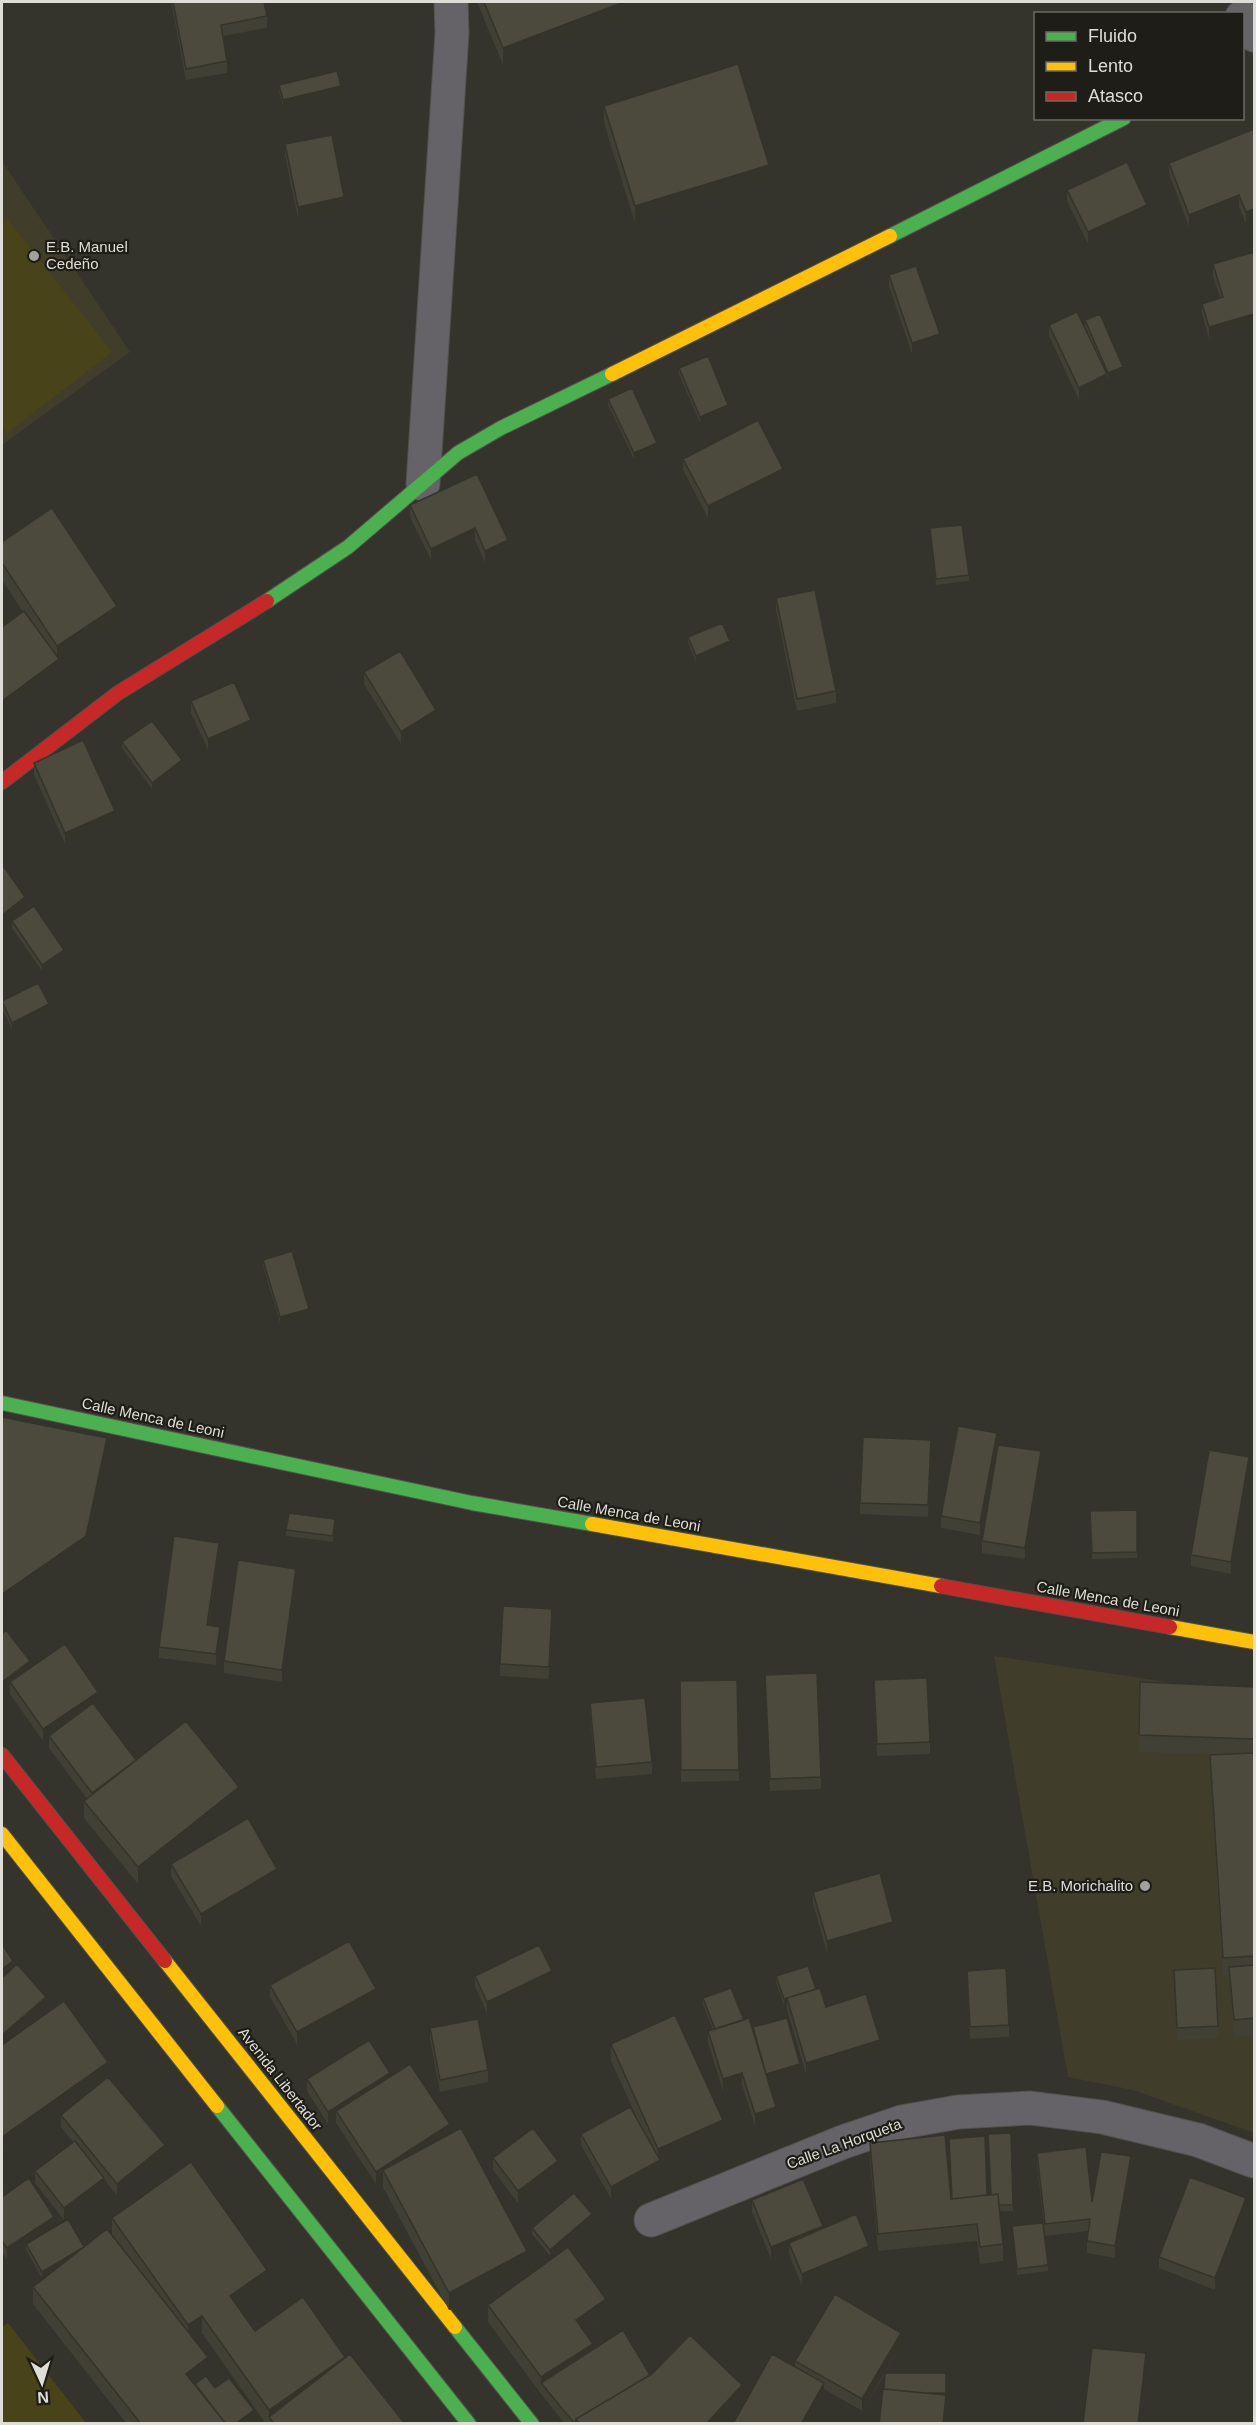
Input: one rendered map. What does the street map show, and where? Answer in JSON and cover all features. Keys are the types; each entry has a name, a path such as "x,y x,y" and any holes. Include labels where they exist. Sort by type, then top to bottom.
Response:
{"main road":[{"path":"2,782 118,693 279,594 348,547 458,453 501,428 761,301 1120,120"},
{"name":"Calle Menca de Leoni","path":"2,1403 472,1503 1254,1642"},
{"name":"Avenida Libertador","path":"2,1755 532,2424"},
{"path":"2,1834 469,2424"}],"street":[{"path":"423,484 452,33 451,2"},
{"path":"1244,20 1254,35"},
{"name":"Calle La Horqueta","path":"651,2220 853,2139 902,2122 958,2112 1030,2108 1102,2116 1198,2140 1254,2161"}],"shaded area":[{"name":"E.B. Manuel Cedeño","path":"2,161 130,352 2,445"},
{"name":"E.B. Manuel Cedeño","path":"7,218 112,352 6,434 2,427 2,223"},
{"name":"E.B. Morichalito","path":"994,1656 1254,1695 1254,2133 1133,2090 1068,2077"},
{"path":"8,2323 86,2423 2,2423 2,2327"}],"building":[{"path":"173,2 264,2 267,16 221,25 227,61 186,69"},
{"path":"484,2 624,2 503,48"},
{"path":"738,64 769,165 635,206 604,106"},
{"path":"337,71 341,86 283,100 279,85"},
{"path":"1254,129 1254,209 1246,212 1239,195 1189,215 1169,163"},
{"path":"332,135 344,197 298,207 285,144"},
{"path":"1127,162 1147,205 1088,232 1067,190"},
{"path":"1254,252 1254,314 1209,327 1202,304 1223,297 1213,264"},
{"path":"916,266 940,334 912,343 889,275"},
{"path":"1077,312 1107,374 1079,388 1049,325"},
{"path":"1100,314 1123,367 1108,373 1085,320"},
{"path":"708,356 728,405 700,417 679,368"},
{"path":"632,388 657,443 634,453 608,399"},
{"path":"758,420 783,469 708,506 683,459"},
{"path":"477,474 508,540 485,551 475,528 431,549 410,505"},
{"path":"52,508 117,606 57,646 2,563 2,542"},
{"path":"962,525 969,575 936,579 930,528"},
{"path":"815,590 836,691 797,699 776,598"},
{"path":"24,611 59,659 2,701 2,627"},
{"path":"722,623 730,641 696,656 688,637"},
{"path":"400,651 436,710 401,732 364,672"},
{"path":"234,682 251,720 208,739 191,701"},
{"path":"152,721 182,760 152,783 122,742"},
{"path":"83,740 115,811 65,833 34,763"},
{"path":"2,864 25,897 2,915"},
{"path":"34,906 64,950 42,965 12,921"},
{"path":"38,983 49,1004 12,1023 2,1001"},
{"path":"292,1251 309,1309 280,1317 263,1260"},
{"path":"2,1417 107,1438 86,1536 2,1594"},
{"path":"958,1426 997,1433 980,1523 941,1516"},
{"path":"863,1437 931,1440 928,1505 860,1503"},
{"path":"998,1445 1041,1451 1025,1548 982,1541"},
{"path":"1209,1450 1249,1457 1231,1562 1191,1555"},
{"path":"1137,1510 1137,1552 1092,1553 1090,1511"},
{"path":"289,1513 335,1519 333,1536 286,1530"},
{"path":"174,1536 219,1543 207,1625 220,1627 216,1654 159,1647"},
{"path":"238,1560 296,1569 282,1670 224,1661"},
{"path":"503,1606 552,1609 549,1667 500,1664"},
{"path":"6,1630 30,1661 2,1682 2,1634"},
{"path":"65,1644 98,1692 43,1729 10,1682"},
{"path":"817,1673 821,1777 770,1779 765,1675"},
{"path":"927,1678 930,1742 877,1744 874,1680"},
{"path":"737,1680 739,1770 681,1770 680,1681"},
{"path":"1140,1682 1254,1687 1254,1739 1139,1735"},
{"path":"645,1698 652,1762 596,1767 590,1703"},
{"path":"93,1703 136,1760 92,1793 49,1736"},
{"path":"186,1721 239,1787 138,1867 84,1801"},
{"path":"1254,1753 1254,1956 1223,1958 1210,1755"},
{"path":"248,1818 277,1869 201,1914 171,1864"},
{"path":"880,1873 893,1922 827,1941 813,1892"},
{"path":"349,1941 376,1989 297,2032 270,1985"},
{"path":"2,1944 13,1961 2,1969"},
{"path":"539,1945 552,1971 487,2002 475,1976"},
{"path":"17,1964 46,1997 2,2035 2,1978"},
{"path":"1254,1965 1254,2018 1234,2020 1229,1967"},
{"path":"808,1966 816,1989 784,1999 776,1976"},
{"path":"1006,1968 1009,2025 970,2027 967,1971"},
{"path":"1215,1968 1218,2026 1177,2028 1174,1970"},
{"path":"731,1988 744,2020 715,2029 703,1998"},
{"path":"820,1988 826,2007 866,1994 880,2040 806,2063 787,1998"},
{"path":"64,2001 108,2062 2,2137 2,2045"},
{"path":"675,2015 723,2120 658,2149 611,2044"},
{"path":"749,2018 776,2107 755,2114 742,2073 723,2079 708,2031"},
{"path":"787,2018 800,2064 766,2074 753,2027"},
{"path":"478,2019 488,2070 440,2080 430,2028"},
{"path":"369,2040 390,2073 328,2112 307,2079"},
{"path":"410,2064 450,2124 376,2172 336,2111"},
{"path":"108,2077 165,2145 117,2184 61,2115"},
{"path":"630,2107 660,2160 611,2187 581,2134"},
{"path":"461,2128 527,2251 449,2293 383,2170"},
{"path":"533,2128 558,2161 518,2191 493,2158"},
{"path":"1011,2133 1013,2205 999,2205 998,2194 991,2195 988,2134"},
{"path":"945,2135 951,2199 998,2194 1003,2244 980,2247 977,2224 878,2234 870,2143"},
{"path":"985,2136 987,2195 952,2199 949,2139"},
{"path":"75,2141 104,2178 64,2208 35,2171"},
{"path":"1086,2147 1092,2202 1101,2152 1131,2156 1115,2246 1087,2241 1090,2219 1045,2224 1037,2153"},
{"path":"191,2162 267,2270 230,2296 255,2331 303,2297 345,2357 269,2410 202,2316 188,2325 112,2218"},
{"path":"1190,2177 1246,2198 1215,2278 1159,2257"},
{"path":"29,2178 54,2217 7,2248 2,2241 2,2197"},
{"path":"803,2179 823,2226 771,2247 752,2200"},
{"path":"574,2193 592,2214 550,2250 532,2228"},
{"path":"856,2214 869,2246 802,2274 789,2243"},
{"path":"68,2219 84,2247 42,2272 26,2244"},
{"path":"1043,2223 1048,2265 1017,2269 1012,2226"},
{"path":"107,2229 208,2357 186,2374 226,2424 141,2424 33,2287"},
{"path":"568,2247 606,2299 576,2320 593,2344 541,2377 488,2305"},
{"path":"835,2294 901,2333 862,2399 795,2361"},
{"path":"623,2330 650,2375 576,2419 575,2424 541,2383"},
{"path":"690,2335 742,2385 706,2424 580,2424 576,2419 652,2374"},
{"path":"1092,2348 1146,2353 1138,2424 1083,2424"},
{"path":"350,2354 405,2424 274,2424 269,2417"},
{"path":"772,2354 824,2383 801,2424 733,2424"},
{"path":"885,2373 946,2373 946,2393 884,2389"},
{"path":"206,2376 215,2388 229,2378 254,2410 235,2424 226,2424 195,2384"},
{"path":"883,2389 946,2395 943,2424 879,2424"}],"traffic: fast":[{"path":"890,236 1120,120"},
{"path":"267,601 348,547 458,453 501,428 612,374"},
{"path":"2,1403 472,1503 592,1524"},
{"path":"217,2106 469,2424"},
{"path":"455,2327 532,2424"}],"traffic: slow":[{"path":"612,374 890,236"},
{"path":"592,1524 941,1586"},
{"path":"1170,1627 1254,1642"},
{"path":"2,1834 217,2106"},
{"path":"165,1961 455,2327"}],"traffic: jam":[{"path":"2,782 118,693 267,601"},
{"path":"941,1586 1170,1627"},
{"path":"2,1755 165,1961"}],"place":[{"name":"E.B. Manuel Cedeño","path":"34,256"},
{"name":"E.B. Morichalito","path":"1145,1886"}]}
